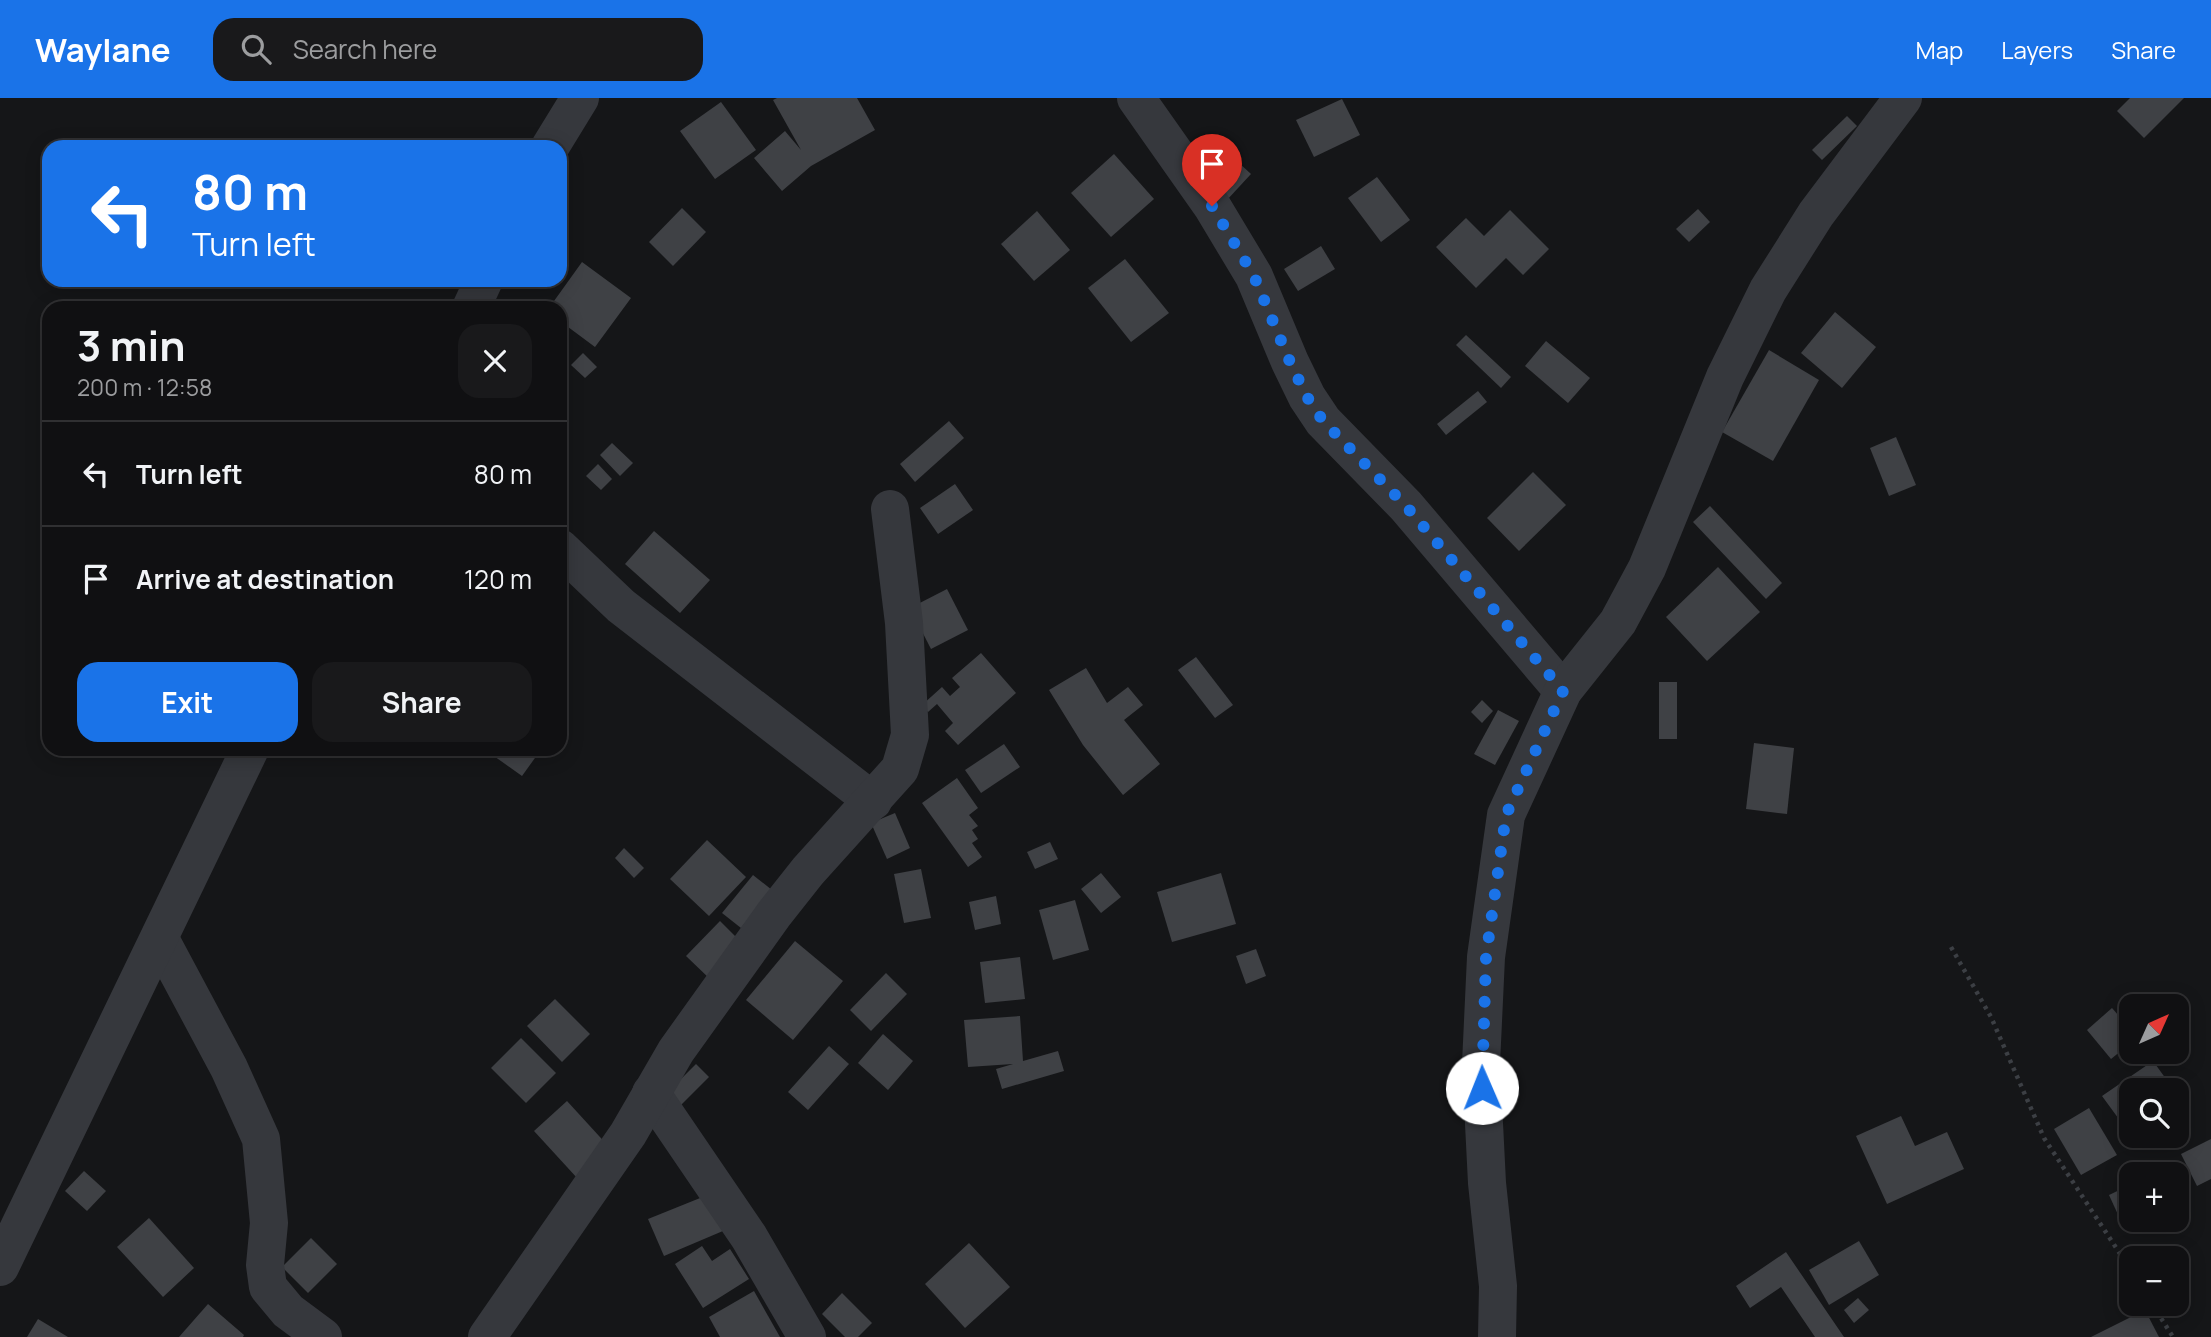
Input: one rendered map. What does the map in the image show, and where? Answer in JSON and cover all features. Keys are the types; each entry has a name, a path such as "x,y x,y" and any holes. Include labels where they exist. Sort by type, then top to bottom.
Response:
{"street":[{"path":"554,140 580,98"},
{"path":"1136,98 1212,206 1254,276 1290,362 1307,397 1323,421 1406,506 1563,691"},
{"path":"1497,1337 1498,1286 1487,1183 1481,1064 1486,957 1506,815 1563,691 1618,622 1647,568 1726,377 1768,290 1816,214 1903,98"},
{"path":"487,1337 628,1134 676,1051 774,914 808,871 900,769 910,735 904,623 890,509"},
{"path":"567,555 621,606 873,801"},
{"path":"0,1267 247,756"},
{"path":"160,939 229,1068 261,1139 269,1223 265,1265 268,1287 288,1311 323,1337"},
{"path":"651,1093 749,1237 807,1337"}],"path":[{"path":"1951,947 1991,1017 2044,1138 2119,1252"},
{"path":"2160,1316 2173,1337"}],"building":[{"path":"857,98 875,130 811,166 782,191 754,158 785,131 801,150 773,100"},
{"path":"2130,98 2184,98 2144,138 2117,111"},
{"path":"1342,99 1360,135 1314,157 1296,120"},
{"path":"721,102 756,150 715,179 680,131"},
{"path":"1847,116 1857,126 1822,160 1812,150"},
{"path":"1227,152 1251,174 1226,201 1202,180"},
{"path":"1114,154 1154,199 1111,237 1071,193"},
{"path":"1377,177 1410,220 1381,242 1348,198"},
{"path":"682,208 706,232 673,266 649,242"},
{"path":"1698,209 1710,222 1689,242 1676,229"},
{"path":"1510,210 1549,249 1523,275 1506,258 1476,288 1436,247 1466,218 1484,236"},
{"path":"1037,211 1070,250 1034,281 1001,244"},
{"path":"1321,246 1335,269 1298,291 1284,269"},
{"path":"1125,259 1169,313 1131,342 1088,288"},
{"path":"582,262 631,298 595,347 567,326 567,301 554,301 564,287 567,287 567,283"},
{"path":"1835,312 1876,347 1842,388 1801,353"},
{"path":"1466,335 1511,377 1501,388 1456,345"},
{"path":"1546,341 1590,378 1568,403 1525,366"},
{"path":"1769,350 1819,380 1773,461 1722,432"},
{"path":"583,353 597,367 585,378 571,365"},
{"path":"1478,391 1487,402 1446,435 1437,424"},
{"path":"949,421 964,438 915,482 900,464"},
{"path":"1896,437 1916,485 1889,496 1870,448"},
{"path":"612,443 633,463 620,476 600,455"},
{"path":"598,464 612,479 601,490 586,476"},
{"path":"1533,472 1566,505 1519,551 1487,518"},
{"path":"955,484 973,510 938,534 920,508"},
{"path":"1710,506 1782,583 1766,599 1693,522"},
{"path":"654,531 710,580 680,613 625,564"},
{"path":"1718,567 1760,612 1707,661 1666,617"},
{"path":"947,589 968,630 931,649 910,608"},
{"path":"981,653 1016,693 958,745 945,731 953,723 937,704 928,712 922,705 942,687 950,696 960,687 952,678"},
{"path":"1196,657 1233,705 1215,718 1178,670"},
{"path":"1086,668 1107,703 1128,687 1143,705 1124,720 1160,764 1123,795 1083,745 1049,690"},
{"path":"1659,682 1677,682 1677,739 1659,739"},
{"path":"1482,700 1493,711 1482,723 1471,712"},
{"path":"1498,710 1519,721 1495,765 1474,754"},
{"path":"1754,743 1794,748 1787,814 1746,809"},
{"path":"1004,744 1020,767 981,793 965,770"},
{"path":"494,756 536,756 522,776"},
{"path":"957,778 978,808 969,815 978,826 972,830 978,839 972,843 982,857 968,867 922,803"},
{"path":"895,813 910,848 887,859 871,823"},
{"path":"707,840 746,877 709,916 670,879"},
{"path":"1050,842 1058,859 1035,869 1027,852"},
{"path":"624,848 644,868 634,878 615,858"},
{"path":"921,869 931,918 904,923 894,874"},
{"path":"1101,873 1121,897 1101,913 1081,889"},
{"path":"1221,873 1236,924 1172,942 1157,892"},
{"path":"753,875 772,890 741,928 722,913"},
{"path":"996,896 1001,924 975,930 969,902"},
{"path":"1075,900 1089,950 1053,960 1039,910"},
{"path":"720,921 745,946 711,980 686,956"},
{"path":"795,941 843,981 793,1040 746,1000"},
{"path":"1256,949 1266,976 1246,984 1236,956"},
{"path":"1020,957 1025,999 985,1003 980,962"},
{"path":"886,973 907,994 871,1031 850,1010"},
{"path":"555,999 590,1034 562,1062 527,1026"},
{"path":"2112,1008 2119,1016 2119,1053 2111,1059 2087,1030"},
{"path":"1020,1016 1023,1061 1058,1051 1064,1071 1002,1089 996,1069 1013,1064 968,1067 964,1020"},
{"path":"883,1034 913,1061 888,1090 858,1063"},
{"path":"521,1038 556,1073 526,1103 491,1068"},
{"path":"829,1046 849,1064 808,1110 788,1092"},
{"path":"696,1064 709,1077 677,1109 664,1096"},
{"path":"2149,1064 2155,1064 2165,1078 2128,1078"},
{"path":"2119,1084 2119,1119 2102,1096"},
{"path":"567,1101 610,1148 578,1179 534,1131"},
{"path":"2089,1108 2117,1155 2081,1175 2054,1129"},
{"path":"1901,1116 1915,1146 1947,1132 1964,1169 1887,1204 1856,1136"},
{"path":"2211,1139 2211,1179 2197,1186 2189,1170 2189,1162 2185,1162 2181,1154"},
{"path":"84,1171 106,1191 87,1211 65,1191"},
{"path":"2119,1190 2119,1217 2109,1195"},
{"path":"715,1192 730,1228 664,1256 648,1219"},
{"path":"149,1218 194,1268 163,1297 117,1247"},
{"path":"311,1238 337,1264 308,1293 282,1267"},
{"path":"1859,1241 1879,1275 1829,1305 1809,1270"},
{"path":"969,1243 1010,1287 965,1328 925,1284"},
{"path":"702,1246 712,1261 730,1249 749,1279 703,1308 675,1264"},
{"path":"1786,1252 1844,1337 1815,1337 1781,1287 1750,1308 1736,1286"},
{"path":"754,1291 780,1337 720,1337 709,1317"},
{"path":"842,1293 872,1323 858,1337 845,1337 822,1314"},
{"path":"1858,1298 1869,1310 1854,1323 1844,1310"},
{"path":"208,1304 244,1335 243,1337 179,1337"},
{"path":"2133,1316 2148,1316 2159,1337 2091,1337"},
{"path":"38,1319 68,1337 27,1337"}],"route":[{"path":"1212,206 1254,276 1290,362 1307,397 1323,421 1406,506 1563,691 1506,815 1486,957 1482,1088"}]}
